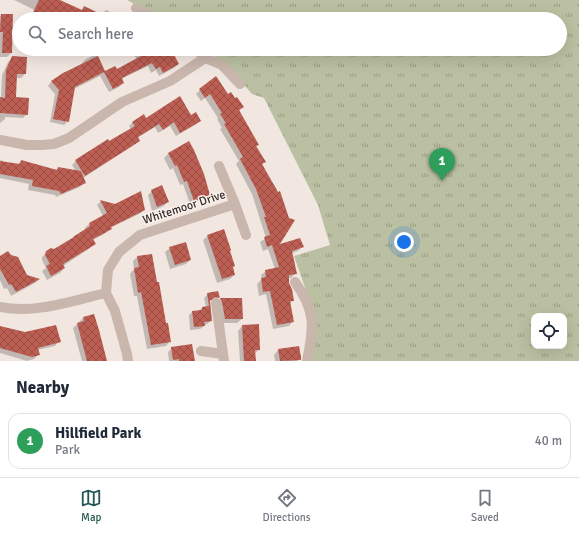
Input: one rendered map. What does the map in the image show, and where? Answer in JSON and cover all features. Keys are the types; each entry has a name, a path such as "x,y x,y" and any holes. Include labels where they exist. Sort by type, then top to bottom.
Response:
{"street":[{"path":"136,8 143,12"},
{"path":"0,140 27,145 42,145 54,144 69,138 122,102 170,81 205,58 222,65 240,84"},
{"name":"Whitemoor Drive","path":"219,166 246,235"},
{"name":"Whitemoor Drive","path":"106,293 108,270 119,252 140,236 235,204"},
{"path":"295,282 305,295 313,328 307,361"},
{"path":"0,307 20,309 41,308 69,303 106,293 115,311 128,361"},
{"path":"201,351 223,358 216,303"}],"green space":[{"path":"127,0 579,0 579,361 311,361 316,319 294,256 330,245 318,205 264,98 252,94 223,61 214,56 567,56 567,12 148,12"}],"building":[{"path":"39,0 60,0 82,10 84,6 96,12 33,12"},
{"path":"1,14 12,14 12,53 2,53 3,32 0,32"},
{"path":"12,56 27,57 26,74 17,74 16,97 29,98 28,115 0,113 0,97 5,98 6,70"},
{"path":"98,56 105,71 115,66 117,69 141,56 175,56 179,64 163,73 160,67 156,69 152,63 122,78 124,83 113,89 104,72 75,87 69,122 53,119 59,90 51,81 63,73"},
{"path":"216,76 228,94 231,92 235,98 237,97 244,107 239,110 259,145 256,146 266,162 262,164 278,192 280,191 289,218 295,220 280,244 300,238 304,247 292,251 297,274 289,275 289,283 292,289 294,301 290,301 294,322 277,325 270,291 263,292 261,278 266,277 265,270 279,267 272,245 267,247 264,237 270,235 264,217 266,217 256,189 240,159 243,157 224,124 226,123 220,114 222,113 210,94 205,98 199,89"},
{"path":"180,96 191,115 196,112 201,121 180,133 174,122 163,130 159,124 138,137 140,141 85,176 75,160 108,139 109,141 135,126 132,122 144,114 146,118"},
{"path":"189,141 204,174 210,195 194,201 187,181 184,182 177,165 175,166 168,153"},
{"path":"21,160 57,170 58,167 81,171 86,183 61,194 59,191 32,186 33,180 0,174 0,161 20,164"},
{"path":"162,185 169,202 157,207 151,190"},
{"path":"141,191 145,210 111,227 112,229 93,239 96,244 63,264 65,268 51,276 46,266 50,264 45,255 46,251 51,248 54,249 74,237 90,226 89,223 107,213 100,200 115,204"},
{"path":"224,229 235,266 233,267 235,275 222,279 207,235"},
{"path":"186,242 191,260 175,265 169,247"},
{"path":"8,251 11,255 18,257 27,275 40,279 16,292 11,284 9,285 0,269 0,256"},
{"path":"152,254 171,342 151,345 141,292 138,293 134,268 139,267 137,256"},
{"path":"218,291 220,298 215,297 210,301 212,321 204,322 205,326 194,327 192,311 202,310 202,307 209,306 207,293"},
{"path":"220,298 242,298 243,319 225,319"},
{"path":"94,314 107,361 87,361 77,323 84,321 83,317"},
{"path":"259,324 260,350 255,350 256,361 244,361 242,325"},
{"path":"56,325 61,342 38,348 40,355 32,357 0,348 0,326 25,332"},
{"path":"192,344 195,361 179,361 179,359 173,360 171,347"},
{"path":"299,346 301,360 280,361 278,349"}],"place":[{"name":"Hillfield Park","path":"442,181"}]}
